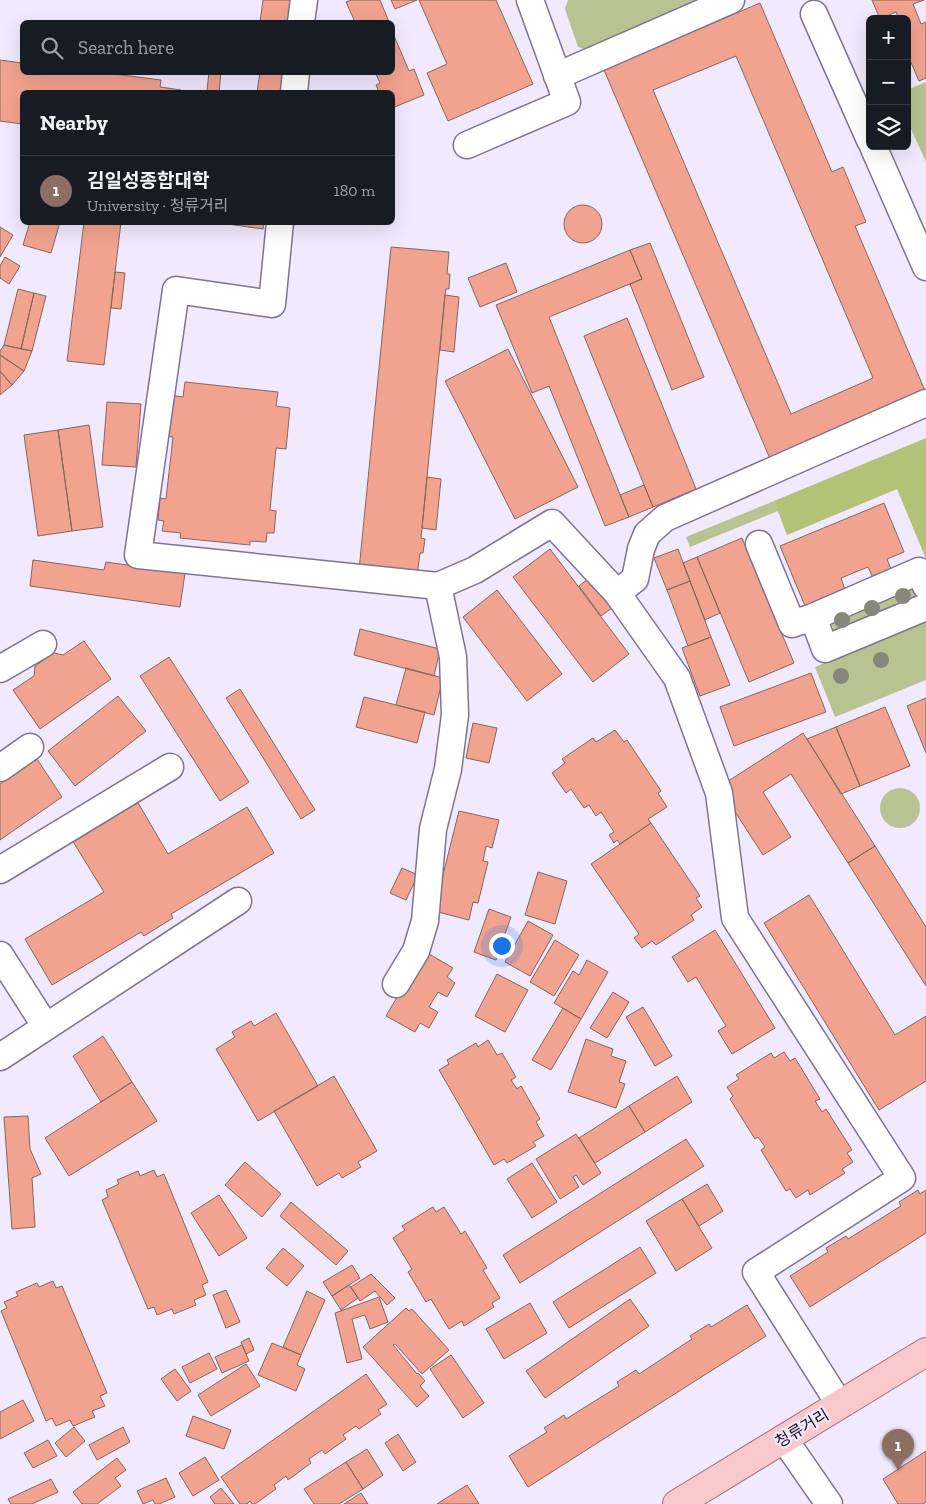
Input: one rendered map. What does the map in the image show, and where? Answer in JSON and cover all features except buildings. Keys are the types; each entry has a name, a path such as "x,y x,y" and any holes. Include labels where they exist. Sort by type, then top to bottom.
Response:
{"main road":[{"name":"청류거리","path":"677,1504 926,1352"}],"lane":[{"path":"301,20 304,0"},
{"path":"467,145 567,102 530,0"},
{"path":"557,76 731,0"},
{"path":"814,14 866,131"},
{"path":"294,90 296,75"},
{"path":"874,150 926,267"},
{"path":"280,225 272,304 176,290 138,555 438,586 475,570 552,523 617,593 677,678 719,794 735,918 902,1178 756,1272 840,1405"},
{"path":"617,593 635,580 642,549 648,534 665,518 926,403"},
{"path":"759,544 792,624 813,617 919,571 926,586"},
{"path":"396,984 416,951 425,921 432,829 448,769 455,715 453,657 438,586"},
{"path":"813,617 825,649 926,607"},
{"path":"0,669 43,644"},
{"path":"0,768 30,747"},
{"path":"0,870 170,767"},
{"path":"0,1057 238,901"},
{"path":"0,955 46,1027"},
{"path":"784,1439 829,1504"}],"green space":[{"path":"568,0 707,0 593,48 584,49 578,47 565,9"},
{"path":"926,82 926,162 911,129 911,88"},
{"path":"926,438 926,559 897,489 787,535 774,501"},
{"path":"774,501 778,511 690,547 686,537"},
{"path":"911,583 917,597 834,631 829,617"},
{"path":"926,622 926,680 835,717 815,667"},
{"path":"900,788 914,794 920,808 914,822 900,828 886,822 880,808 886,794"}],"place":[{"name":"김일성종합대학","path":"898,1470"}]}
